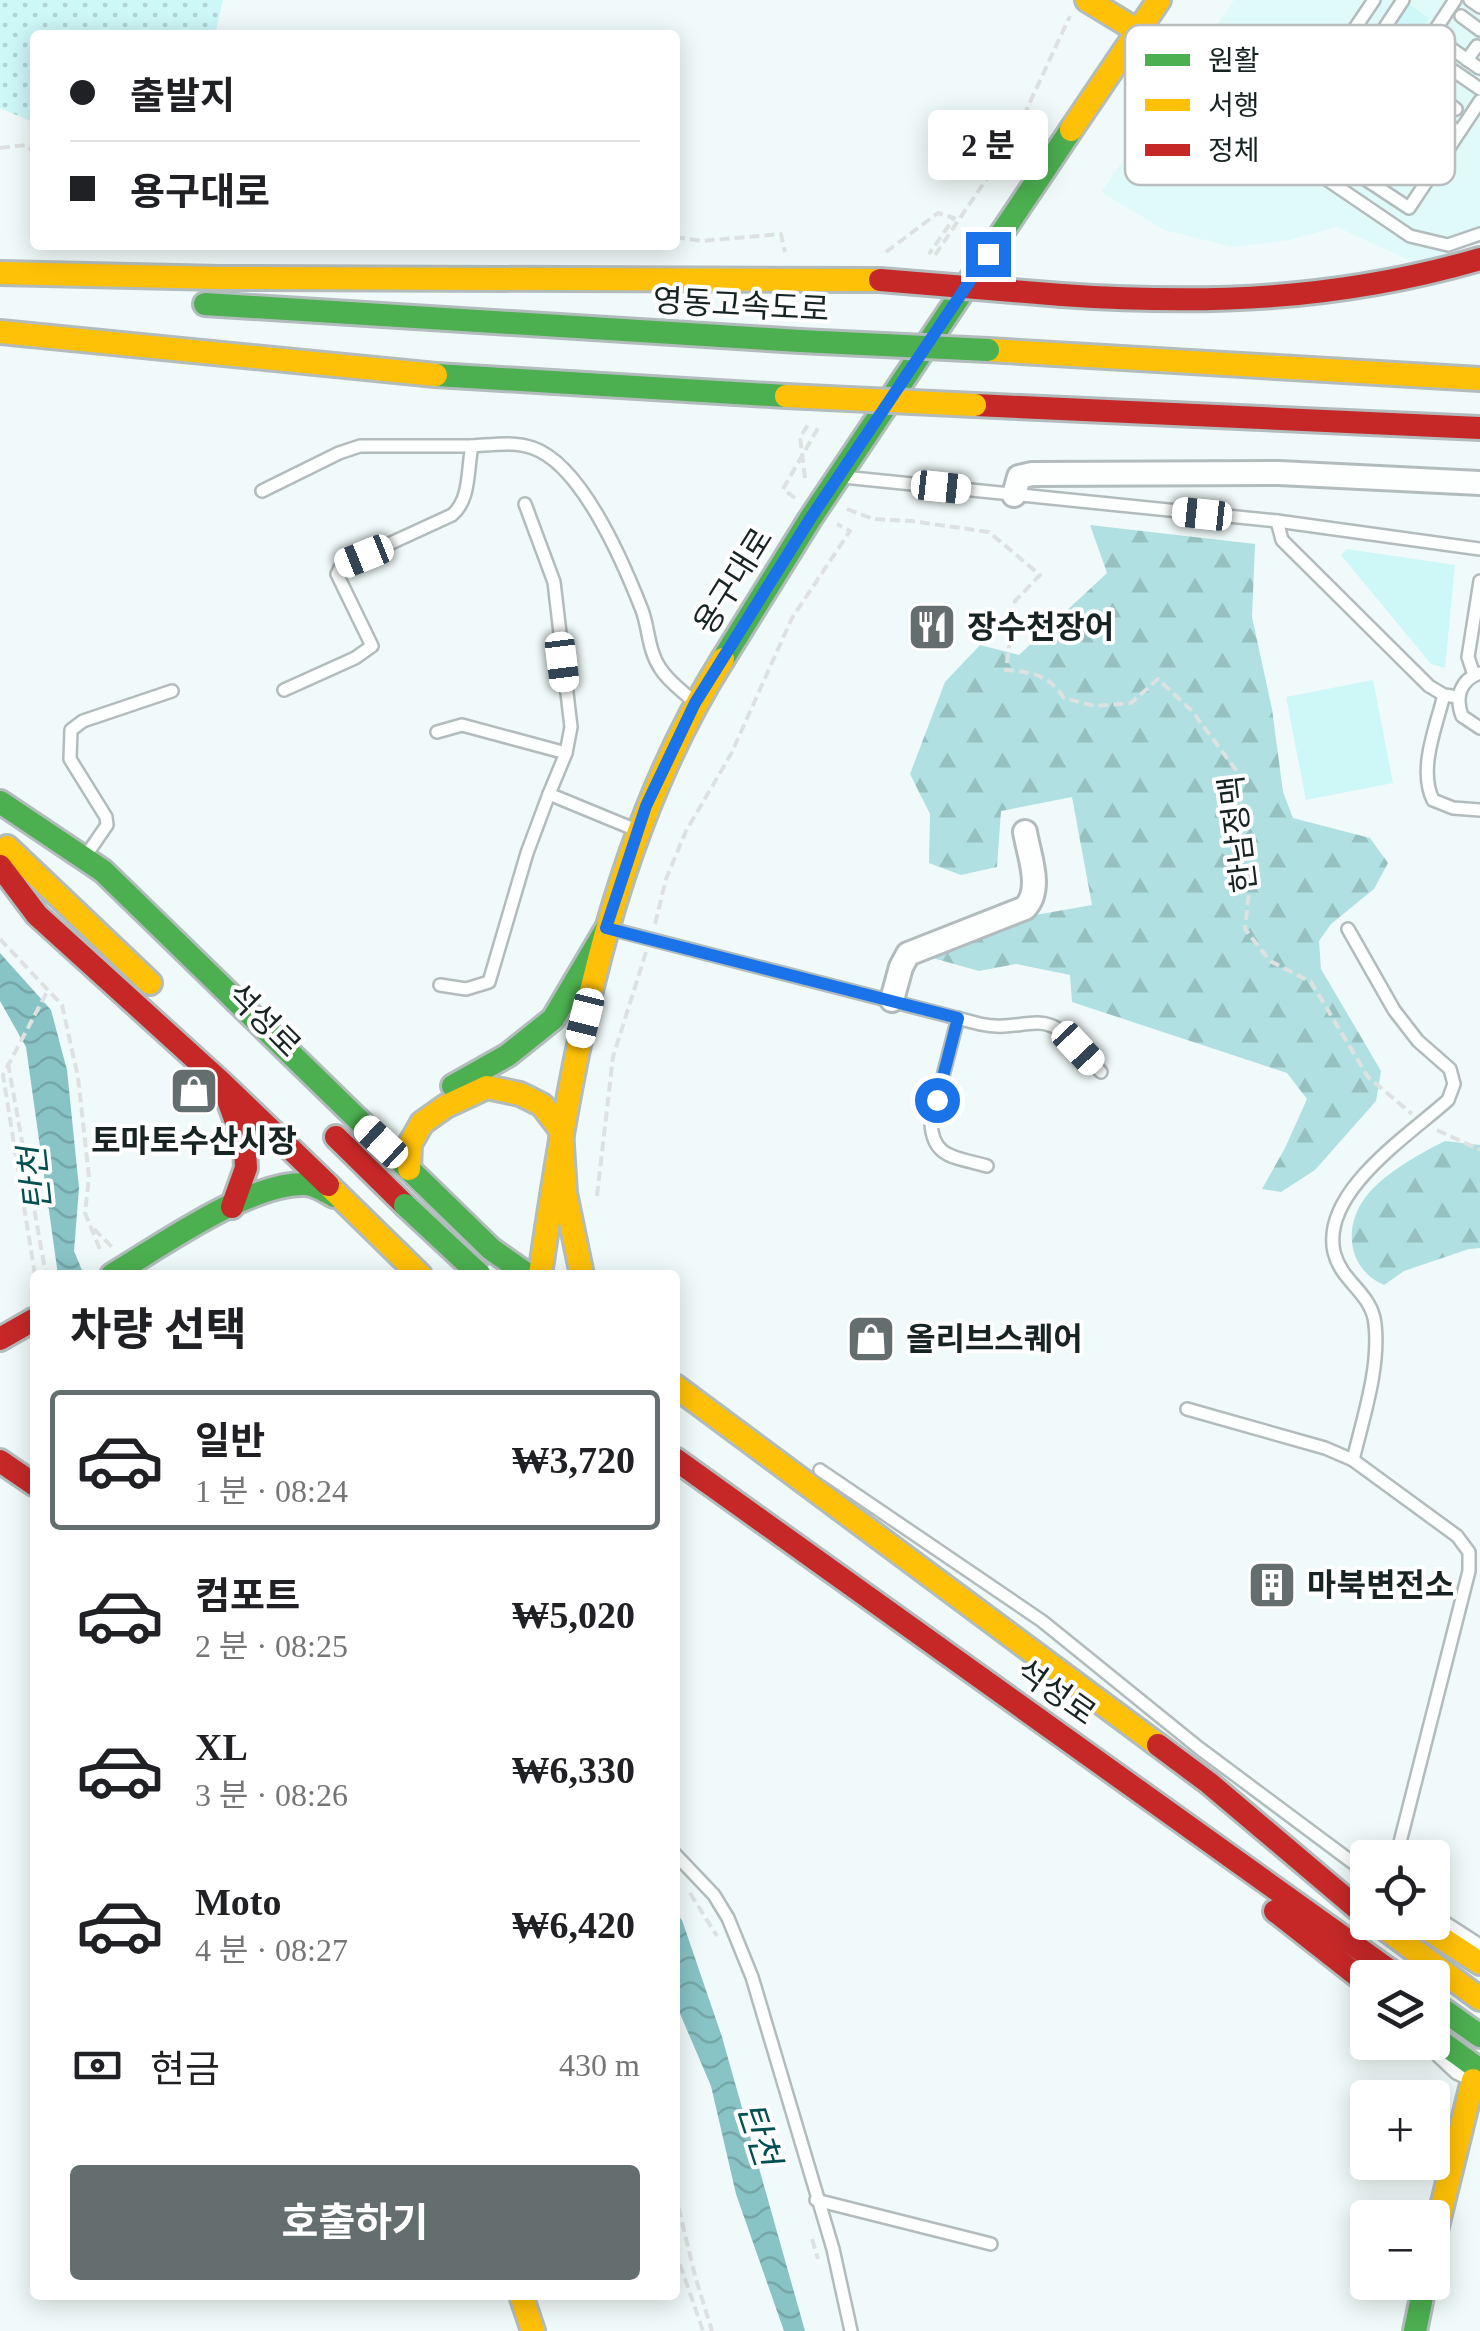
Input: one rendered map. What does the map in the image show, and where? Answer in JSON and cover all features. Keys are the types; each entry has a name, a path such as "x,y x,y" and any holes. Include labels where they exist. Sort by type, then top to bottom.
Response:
{"main road":[{"name":"용구대로","path":"1142,25 1159,0"},
{"path":"1078,8 1125,26"},
{"name":"용구대로","path":"541,1270 561,1130 606,928 646,806 695,703 819,506 1125,50"},
{"path":"0,276 433,281 880,268 1062,295 1228,301 1300,298 1376,288 1480,259"},
{"name":"영동고속도로","path":"0,276 172,301 1341,374 1480,379"},
{"path":"0,332 440,375 786,396 1480,428"},
{"path":"1400,424 1480,437"},
{"path":"0,802 103,870 352,1116 491,1249 521,1270"},
{"path":"0,812 172,974"},
{"name":"석성로","path":"0,841 398,1214 473,1270"},
{"path":"0,866 37,914 222,1082 415,1270"},
{"path":"352,1116 376,1122 417,1108 508,1055 553,1020 606,928"},
{"path":"222,1082 245,1147 246,1168 232,1207"},
{"path":"409,1169 410,1144 422,1123 446,1106 487,1086 542,1104 561,1130 565,1193 581,1270"},
{"name":"석성로","path":"322,1124 440,1270"},
{"path":"113,1268 232,1207 279,1188 308,1183 342,1200"},
{"path":"400,1255 424,1263 442,1253 450,1231 446,1204"},
{"path":"0,1338 30,1322"},
{"path":"680,1390 1209,1784 1350,1896"},
{"path":"680,1411 710,1412"},
{"name":"석성로","path":"680,1460 706,1463 748,1483"},
{"path":"0,1461 30,1482"},
{"name":"석성로","path":"706,1463 1358,1960"},
{"path":"680,1488 1353,1958"},
{"name":"석성로","path":"1070,1708 1350,1898"},
{"name":"석성로","path":"1406,1940 1480,1999"},
{"path":"1445,1940 1480,1963"},
{"path":"1450,2015 1480,2036"},
{"path":"1445,2200 1478,2078 1450,2052"},
{"path":"523,2300 533,2331"},
{"path":"1415,2331 1421,2300"}],"street":[{"path":"1014,495 1019,477 1032,474 1279,473 1480,483"},
{"path":"892,1000 908,954 1025,908 1034,899 1025,832"}],"lane":[{"path":"1357,25 1374,0"},
{"path":"1386,25 1403,0"},
{"path":"1439,25 1455,0"},
{"path":"1470,0 1480,7"},
{"path":"1461,16 1477,28 1465,38"},
{"path":"1467,60 1477,46"},
{"path":"1455,51 1479,68"},
{"path":"1455,73 1480,89"},
{"path":"1455,138 1480,100"},
{"path":"1455,129 1459,132"},
{"path":"1335,185 1410,236 1448,245 1480,234"},
{"path":"1374,185 1409,208 1424,185"},
{"path":"262,491 360,446 512,443 534,448 553,458 564,470 600,522 643,614 658,667 695,703"},
{"path":"284,690 355,658 372,646 336,574 338,570 460,508 472,446"},
{"path":"839,476 1277,522 1480,549"},
{"path":"440,985 466,989 490,982 527,853 566,754 571,727 554,582 525,504"},
{"path":"1277,522 1282,540 1429,686 1444,695 1458,697"},
{"path":"1480,581 1468,657 1477,674 1461,688 1458,697 1462,716 1480,728"},
{"path":"84,858 107,825 70,759 70,730 83,721 172,690"},
{"path":"1444,695 1426,786 1433,800 1453,808 1480,810"},
{"path":"437,732 462,724 566,754"},
{"path":"549,794 638,831"},
{"path":"606,928 1003,1028 1040,1022 1052,1025 1066,1034 1100,1072"},
{"path":"1348,929 1394,1010 1418,1041 1450,1069 1454,1084 1448,1100 1349,1190 1336,1214 1334,1252 1345,1275 1370,1302 1376,1324 1369,1393 1353,1460"},
{"path":"958,1018 931,1135 940,1152 987,1166"},
{"path":"1188,1409 1353,1460 1458,1536 1469,1552 1469,1571 1455,1634 1401,1840"},
{"path":"710,1412 754,1428"},
{"path":"813,1464 1042,1622 1199,1748 1350,1861"},
{"path":"680,1859 714,1895 752,1977 833,2249 851,2331"},
{"path":"1450,1926 1480,1945"},
{"path":"1443,2060 1456,2073 1478,2078"},
{"path":"816,2200 991,2244"}],"path":[{"path":"934,256 1011,142 1078,8"},
{"path":"0,148 26,145 30,149"},
{"path":"880,268 938,214 954,218 921,264"},
{"path":"680,238 701,241 781,234 786,258"},
{"path":"819,506 782,489 824,419"},
{"path":"595,1207 613,1056 666,879 686,831 732,754 792,618 850,531 807,495 800,436 811,421"},
{"name":"한남정맥","path":"819,506 873,519 911,520 989,532 1040,576 1015,601 1006,670 1034,672 1055,684 1064,698 1094,706 1131,703 1158,679 1192,711 1236,770 1250,882 1245,929 1270,961 1311,982 1368,1077 1422,1122"},
{"path":"0,939 62,1006 78,1078 89,1177 85,1213 113,1268"},
{"path":"35,1270 3,1075 48,990"},
{"path":"10,1061 45,1270"},
{"path":"1436,1130 1480,1150"},
{"path":"685,1888 722,1944"},
{"path":"680,2216 712,2331"},
{"path":"808,2226 819,2264"},
{"path":"680,2264 703,2331"}],"shaded area":[{"path":"0,0 223,0 216,30 30,30 30,121 0,108"},
{"path":"1234,0 1480,0 1480,241 1415,263 1337,227 1289,240 1233,247 1164,230 1101,192 1125,157 1125,185 1455,185 1455,25 1217,25"},
{"path":"1407,3 1429,18 1424,25 1392,25"},
{"path":"1347,549 1455,565 1445,668 1431,664 1341,555"},
{"path":"1373,680 1393,783 1306,800 1286,697"}],"green space":[{"path":"1090,525 1255,544 1252,617 1272,709 1283,792 1293,818 1370,838 1388,863 1374,889 1331,924 1319,941 1321,969 1381,1071 1376,1101 1315,1170 1281,1192 1262,1189 1307,1099 1287,1073 1072,1002 1070,975 1016,964 979,971 929,957 1024,917 1092,905 1072,797 1001,811 997,867 961,875 929,863 930,814 910,774 945,682 980,645 1019,655 1107,573"},
{"path":"1445,1141 1480,1145 1480,1248 1404,1271 1384,1285 1362,1268 1356,1257 1352,1245 1354,1219 1376,1186"}],"water":[{"name":"탄천","path":"0,953 51,1010 67,1070 79,1188 74,1251 82,1270 57,1270 26,1047 0,1001"},
{"name":"탄천","path":"680,1918 722,2037 805,2331 784,2331 736,2194 711,2086 680,2014"}],"traffic: fast":[{"path":"723,659 810,519 1071,130"},
{"path":"205,304 800,341"},
{"path":"800,341 988,350"},
{"path":"436,375 786,396"},
{"path":"0,802 103,871 491,1249 521,1270"},
{"path":"453,1086 508,1055 553,1019 607,928"},
{"path":"120,1270 206,1218 258,1193 305,1184 334,1196"},
{"path":"405,1205 475,1270"},
{"path":"1450,2015 1480,2036"},
{"path":"1450,2048 1480,2070"},
{"path":"1415,2331 1421,2300"}],"traffic: slow":[{"path":"1087,0 1128,25"},
{"path":"1142,25 1159,0"},
{"path":"1071,130 1125,50"},
{"path":"0,273 220,278 880,280"},
{"path":"0,332 436,375"},
{"path":"988,350 1480,379"},
{"path":"786,396 975,405"},
{"path":"541,1270 581,1035 622,879 683,730 723,659"},
{"path":"7,847 150,983"},
{"path":"409,1169 410,1144 422,1123 446,1106 487,1087 520,1094 542,1105 561,1130 565,1193 581,1270"},
{"path":"328,1185 415,1270"},
{"path":"680,1390 1158,1745"},
{"path":"1400,1940 1480,1999"},
{"path":"1445,1940 1480,1963"},
{"path":"1444,2200 1473,2080"},
{"path":"523,2300 533,2331"}],"traffic: jam":[{"path":"1062,295 1169,299 1273,296 1376,283 1480,259"},
{"path":"880,280 1062,295"},
{"path":"975,405 1480,428"},
{"path":"0,866 37,915 328,1185"},
{"path":"223,1086 245,1147 246,1168 232,1207"},
{"path":"336,1137 405,1205"},
{"path":"0,1339 30,1322"},
{"path":"0,1461 30,1482"},
{"path":"680,1463 1375,1960"},
{"path":"1158,1745 1350,1902"},
{"path":"1275,1911 1350,1970"}],"place":[{"name":"장수천장어","path":"932,627"},
{"name":"토마토수산시장","path":"194,1091"},
{"name":"올리브스퀘어","path":"871,1339"},
{"name":"마북변전소","path":"1272,1585"}],"route":[{"path":"937,1100 958,1018 606,928 646,806 695,703 810,519 988,254"}]}
